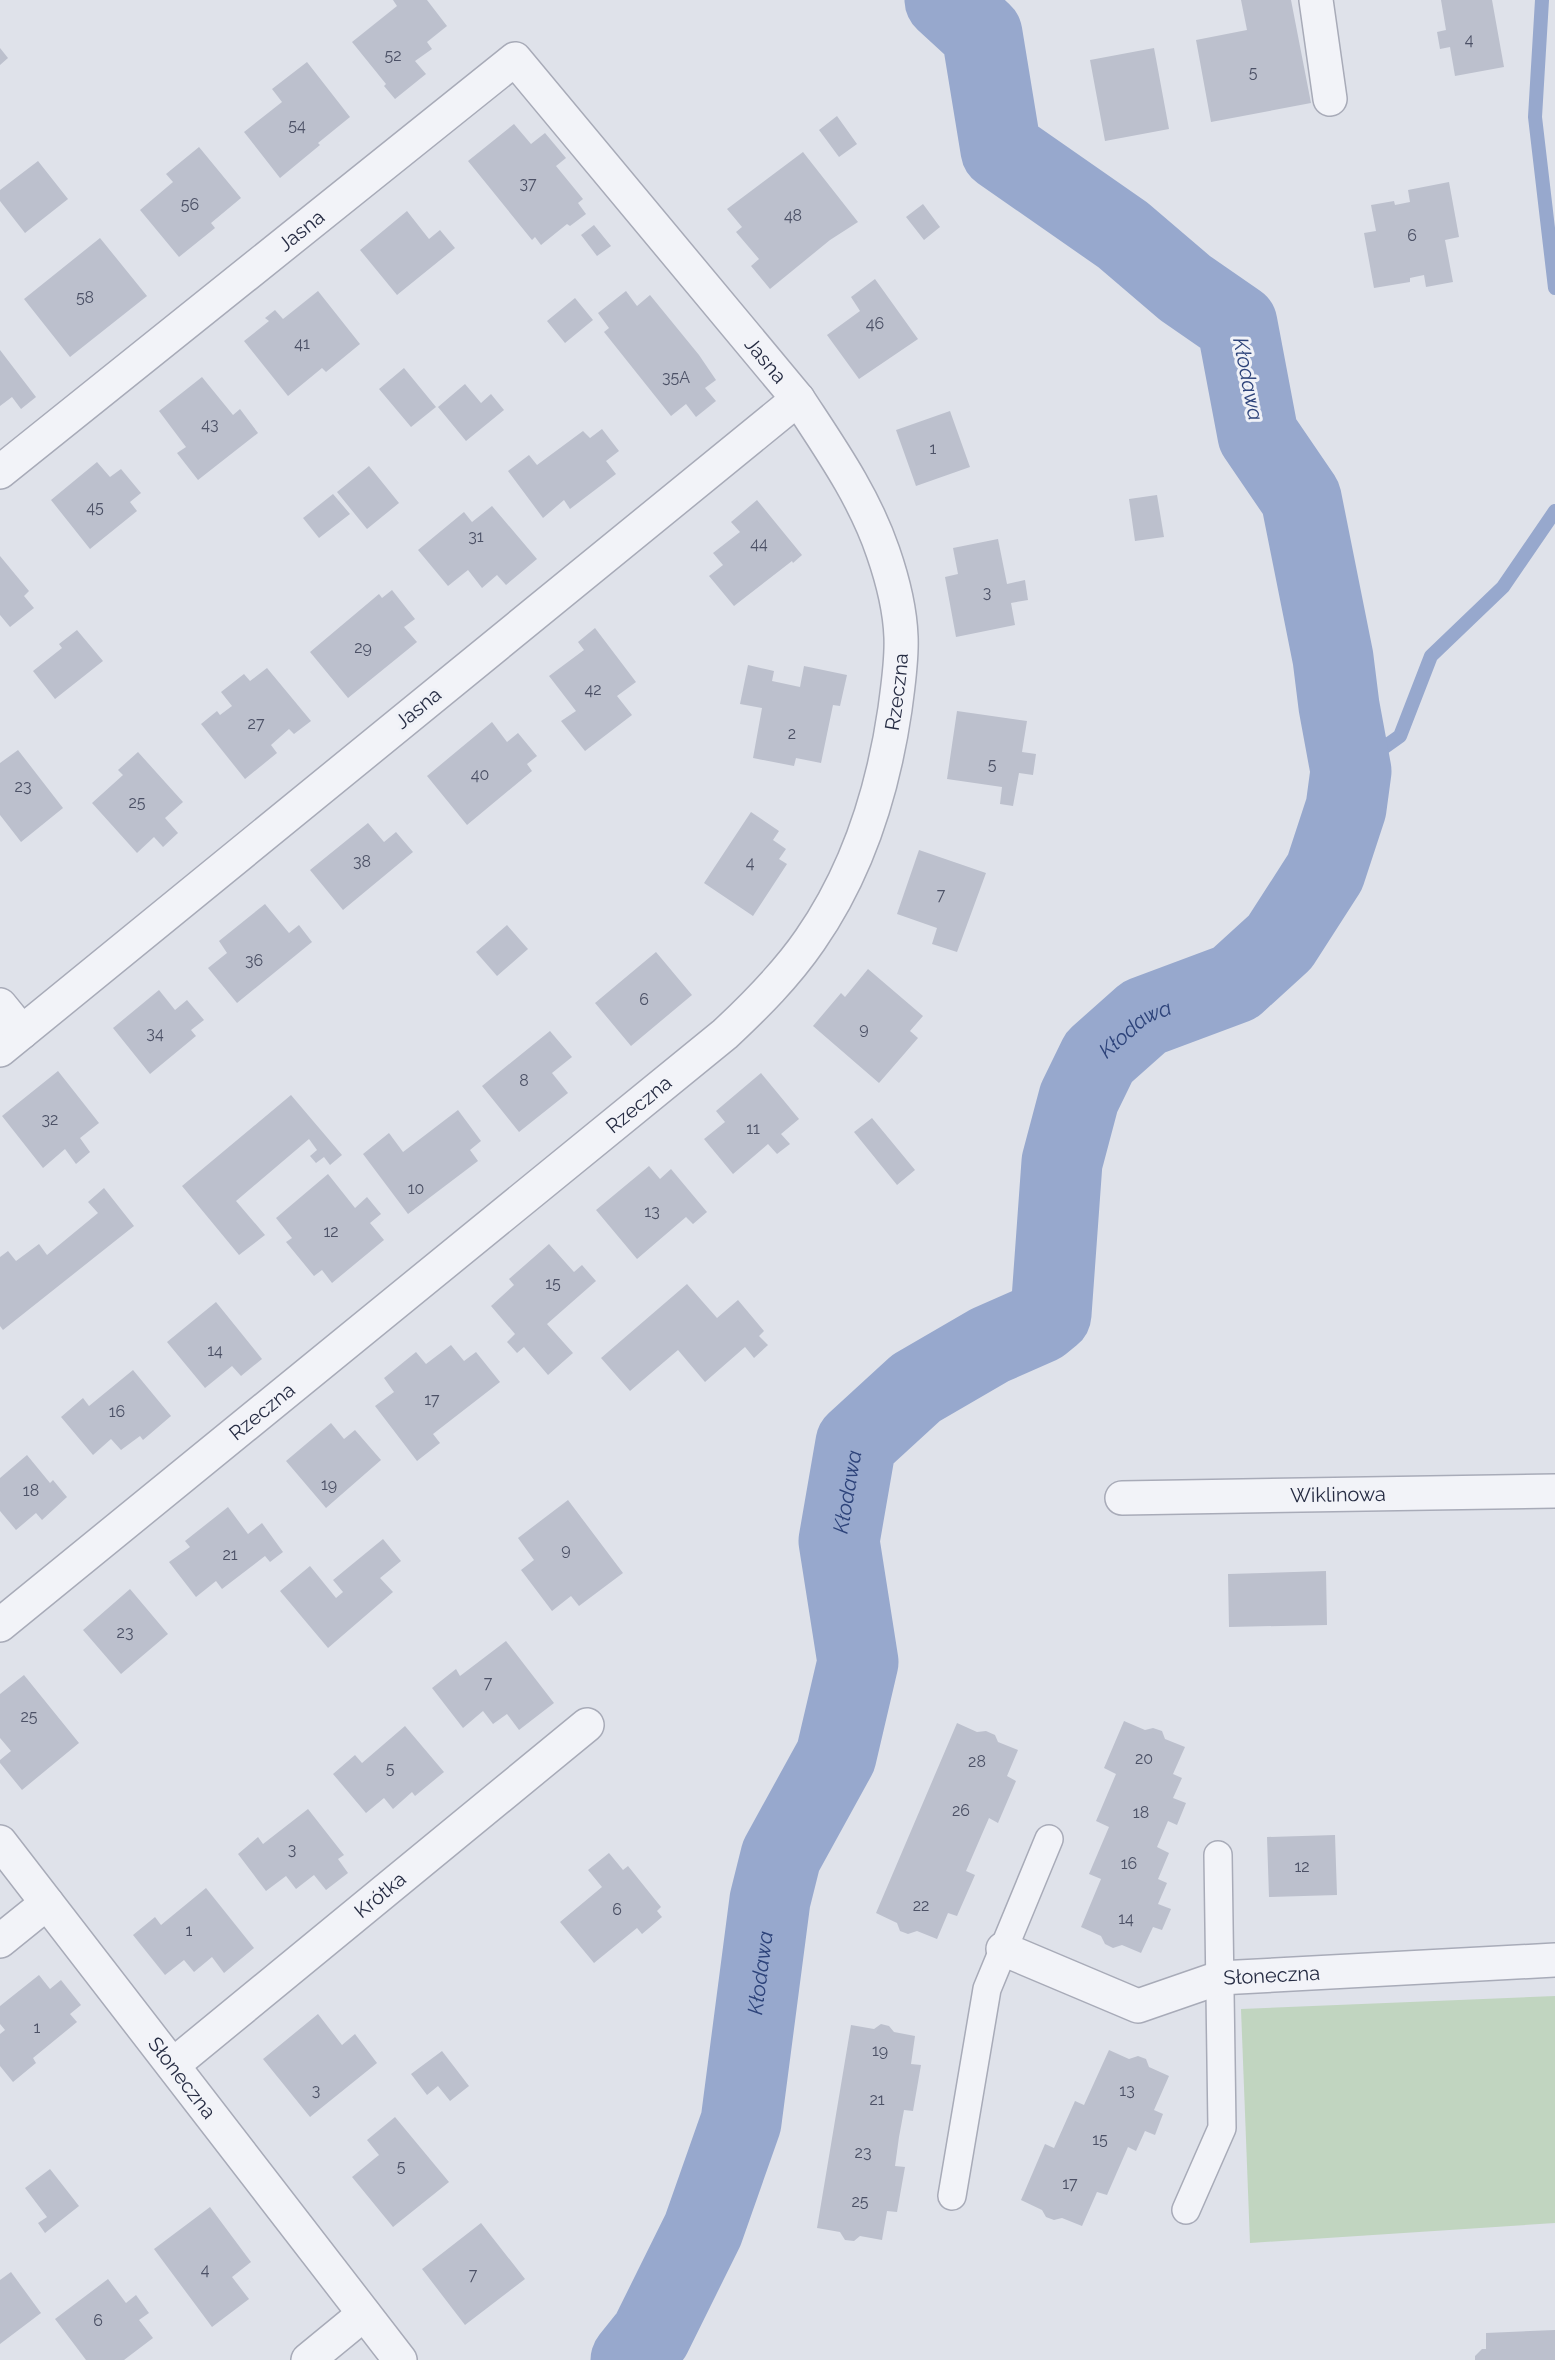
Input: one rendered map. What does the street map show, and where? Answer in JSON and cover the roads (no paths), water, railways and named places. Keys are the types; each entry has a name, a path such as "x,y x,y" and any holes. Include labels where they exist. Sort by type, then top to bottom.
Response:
{"street":[{"path":"1316,0 1330,99"},
{"name":"Jasna","path":"0,472 515,59 798,399 11,1041 0,1005"},
{"name":"Rzeczna","path":"0,1625 725,1034 764,998 810,941 842,889 865,838 891,735 900,671 901,635 895,595 884,554 865,507 844,468 798,399"},
{"name":"Wiklinowa","path":"1122,1498 1555,1491"},
{"name":"Krótka","path":"173,2065 587,1725"},
{"name":"Słoneczna","path":"0,1842 400,2360"},
{"path":"0,1941 47,1903"},
{"name":"Słoneczna","path":"1003,1949 1138,2006 1219,1978 1555,1960"},
{"path":"308,2360 364,2314"}],"lane":[{"path":"952,2196 987,1989 1049,1839"},
{"path":"1186,2210 1222,2128 1218,1856"}],"waterway":[{"name":"Kłodawa","path":"631,2360 651,2335 703,2230 741,2122 770,1900 781,1856 836,1756 858,1662 839,1541 856,1443 916,1388 990,1345 1040,1323 1051,1314 1062,1162 1079,1098 1099,1057 1144,1017 1235,983 1280,942 1325,872 1346,808 1351,771 1333,658 1301,498 1258,435 1237,324 1185,288 1123,235 1001,150 982,34 945,0"},
{"name":"Kłodawa","path":"1542,0 1535,117 1555,288"},
{"name":"Kłodawa","path":"1351,771 1400,736 1431,656 1503,587 1555,511"}]}
